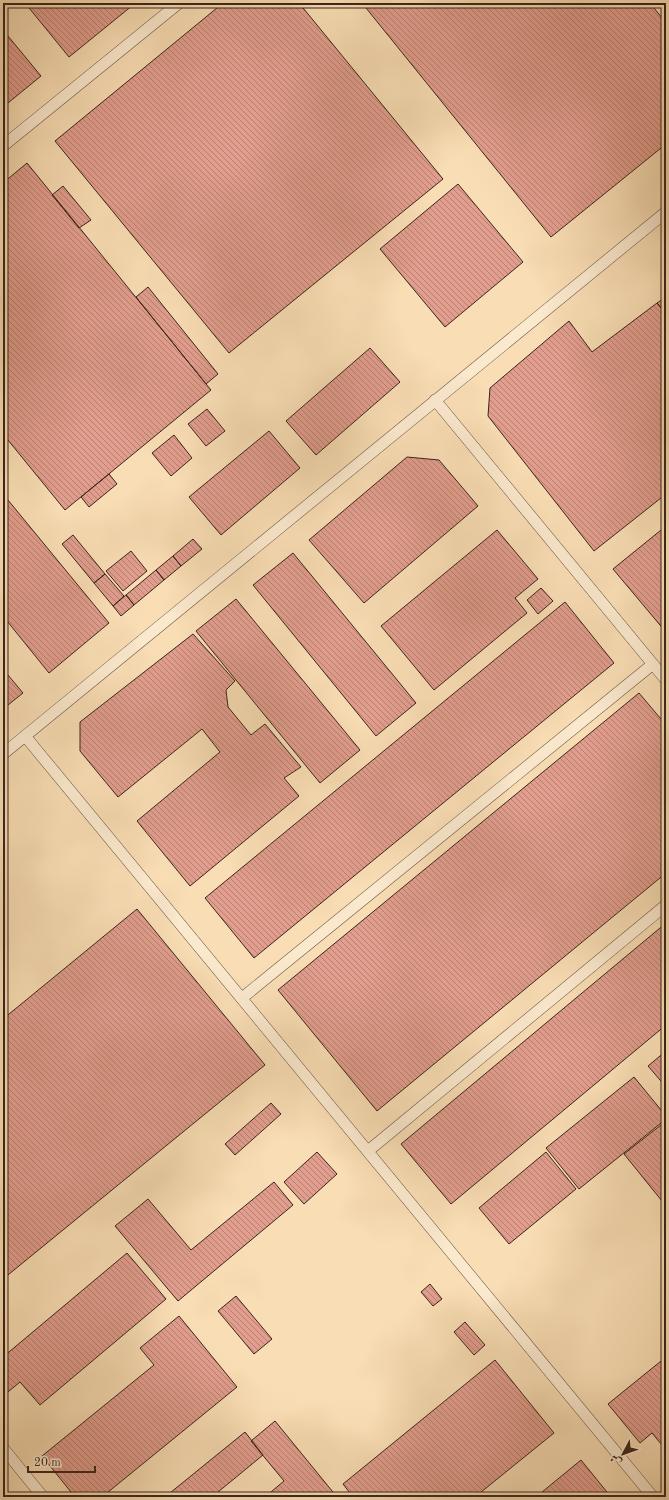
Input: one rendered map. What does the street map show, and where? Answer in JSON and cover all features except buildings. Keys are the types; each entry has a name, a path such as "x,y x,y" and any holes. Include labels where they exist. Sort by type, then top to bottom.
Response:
{"lane":[{"path":"3,146 179,3"},
{"path":"3,754 666,212"},
{"path":"435,400 666,680"},
{"path":"242,998 653,664"},
{"path":"26,736 654,1497"},
{"path":"368,1150 666,905"},
{"path":"5,1455 43,1497"}]}
